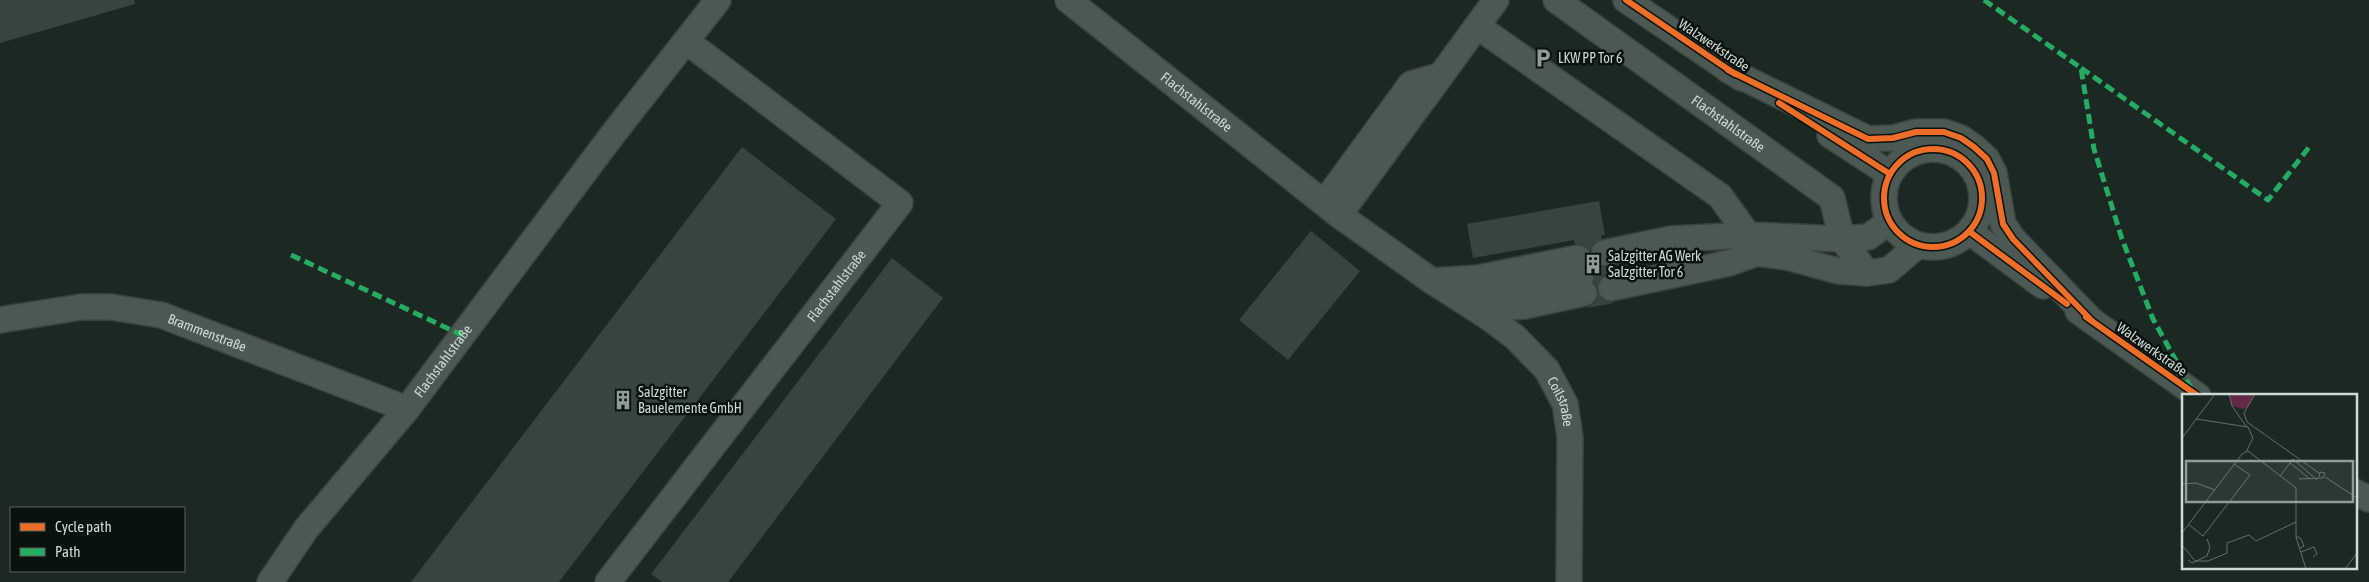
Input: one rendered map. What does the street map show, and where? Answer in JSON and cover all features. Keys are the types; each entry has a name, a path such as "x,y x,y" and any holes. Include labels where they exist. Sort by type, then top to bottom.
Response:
{"street":[{"name":"Flachstahlstraße","path":"270,582 306,529 406,409 613,134 718,0"},
{"name":"Flachstahlstraße","path":"1068,0 1332,209 1432,281"},
{"path":"1332,209 1411,84 1439,76 1496,0"},
{"name":"Flachstahlstraße","path":"1556,0 1832,198 1842,239 1867,273"},
{"name":"Walzwerkstraße","path":"1626,0 1728,70 1890,174"},
{"path":"1478,26 1720,196 1753,244 1786,257 1838,271 1867,273 1889,270 1918,245"},
{"name":"Flachstahlstraße","path":"608,582 900,203 686,41"},
{"path":"1728,70 1868,138 1893,138 1916,132 1944,132 1961,138 1987,159 1994,173 2003,224 2013,239 2092,321"},
{"path":"1931,149 1948,151 1962,158 1974,170 1981,185 1983,202 1979,218 1970,232 1957,242 1941,248 1918,245 1902,237 1889,222 1883,202 1884,187 1890,174 1900,161 1915,152 1931,149"},
{"path":"1753,244 1729,263 1608,271 1671,239 1753,244 1868,237 1889,222"},
{"path":"1970,232 2092,321"},
{"path":"1432,281 1581,276 1470,305"},
{"name":"Coilstraße","path":"1432,281 1515,337 1547,370 1565,404 1570,436 1569,582"},
{"name":"Brammenstraße","path":"0,320 81,307 111,307 161,315 406,409"},
{"name":"Walzwerkstraße","path":"2092,321 2195,394"},
{"path":"2356,492 2369,499"}],"building":[{"path":"0,0 134,0 135,4 0,43"},
{"name":"Salzgitter Bauelemente GmbH","path":"742,147 836,219 559,582 411,582"},
{"path":"1599,201 1605,235 1601,235 1602,239 1594,243 1590,251 1583,245 1575,244 1574,240 1473,258 1467,224"},
{"path":"1311,231 1360,271 1288,360 1239,320"},
{"path":"892,258 943,298 728,582 662,582 651,574"},
{"path":"1592,260 1599,266 1607,267 1608,274 1601,278 1597,288 1593,282 1595,273 1590,265"},
{"path":"1598,293 1606,301 1614,303 1587,308 1594,303"}],"tunnel":[{"path":"1581,276 1608,271"}],"marked path":[{"path":"1984,0 2081,68 2094,149 2122,239 2153,319 2191,388"},
{"path":"2081,68 2268,200 2310,146"},
{"path":"291,255 462,335"}],"cycle path":[{"path":"1626,0 1735,74"},
{"path":"1728,70 1868,139 1893,138 1916,132 1944,132 1961,138 1987,159 1994,173 2003,224 2013,239 2092,321"},
{"path":"1779,103 1890,174"},
{"path":"1933,149 1952,152 1968,163 1979,179 1982,198 1979,217 1968,233 1952,244 1933,247 1914,244 1898,233 1887,217 1884,198 1887,179 1898,163 1914,152 1933,149"},
{"path":"1970,232 2067,304"},
{"path":"2086,317 2195,394"}],"place":[{"name":"LKW PP Tor 6","path":"1543,58"},
{"name":"Salzgitter AG Werk Salzgitter Tor 6","path":"1593,264"},
{"name":"Salzgitter Bauelemente GmbH","path":"623,400"}]}
